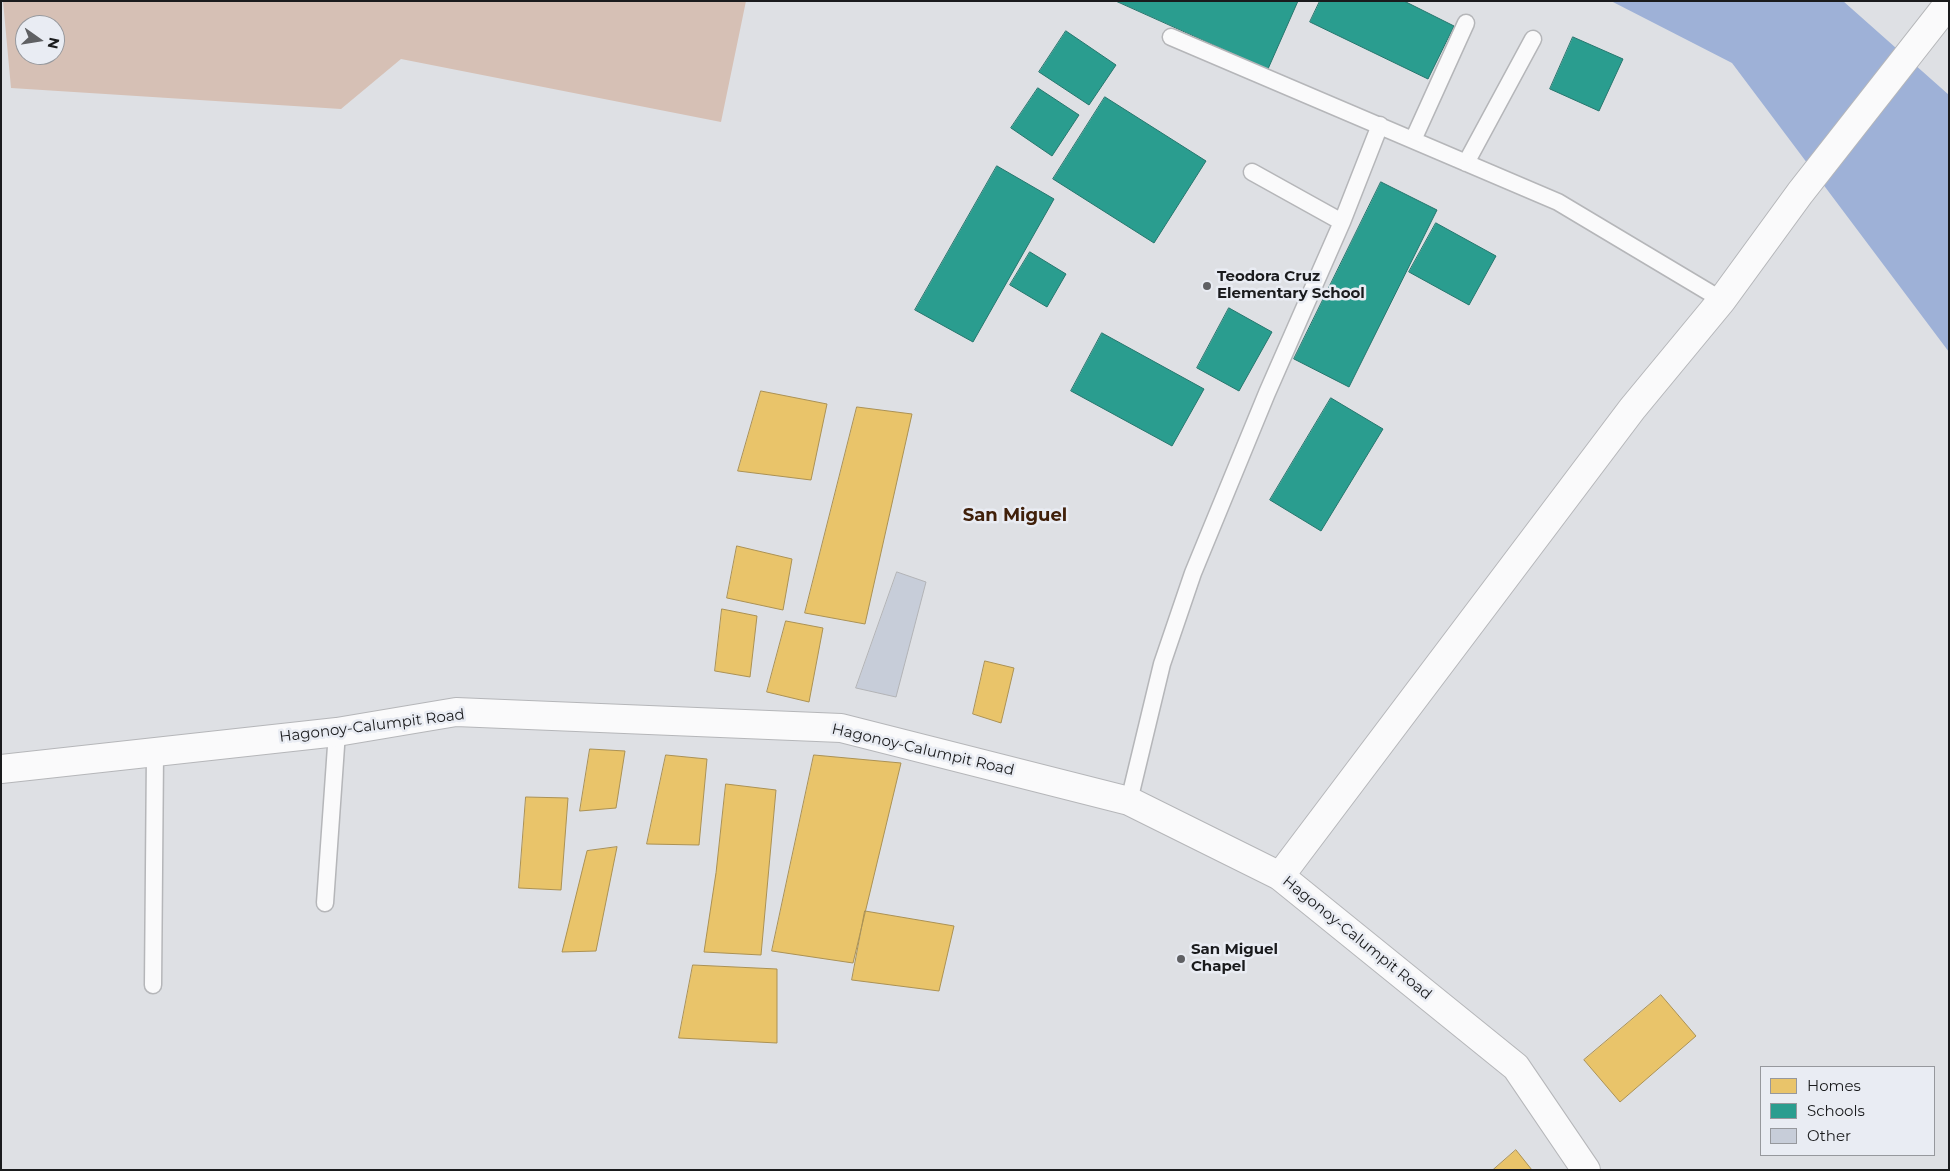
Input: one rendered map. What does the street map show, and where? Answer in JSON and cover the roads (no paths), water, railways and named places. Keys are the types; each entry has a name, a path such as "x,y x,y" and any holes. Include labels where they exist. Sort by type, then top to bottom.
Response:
{"main road":[{"path":"1280,876 1626,416 1722,300 1800,193 1949,3"},
{"name":"Hagonoy-Calumpit Road","path":"1,769 337,732 456,712 841,728 1128,800 1280,876 1516,1067 1586,1170"}],"lane":[{"path":"1413,140 1466,23"},
{"path":"1172,37 1558,202 1722,300"},
{"path":"1466,163 1533,39"},
{"path":"1128,800 1162,664 1193,573 1267,393 1342,222 1380,125"},
{"path":"1252,172 1342,222"},
{"path":"325,903 337,732"},
{"path":"153,986 155,752"}],"water":[{"path":"1611,1 1843,1 1949,95 1949,352 1732,63"}],"place":[{"name":"Teodora Cruz Elementary School","path":"1207,286"},
{"name":"San Miguel Chapel","path":"1181,959"}],"district":[{"name":"San Miguel","path":"1015,516"}]}
